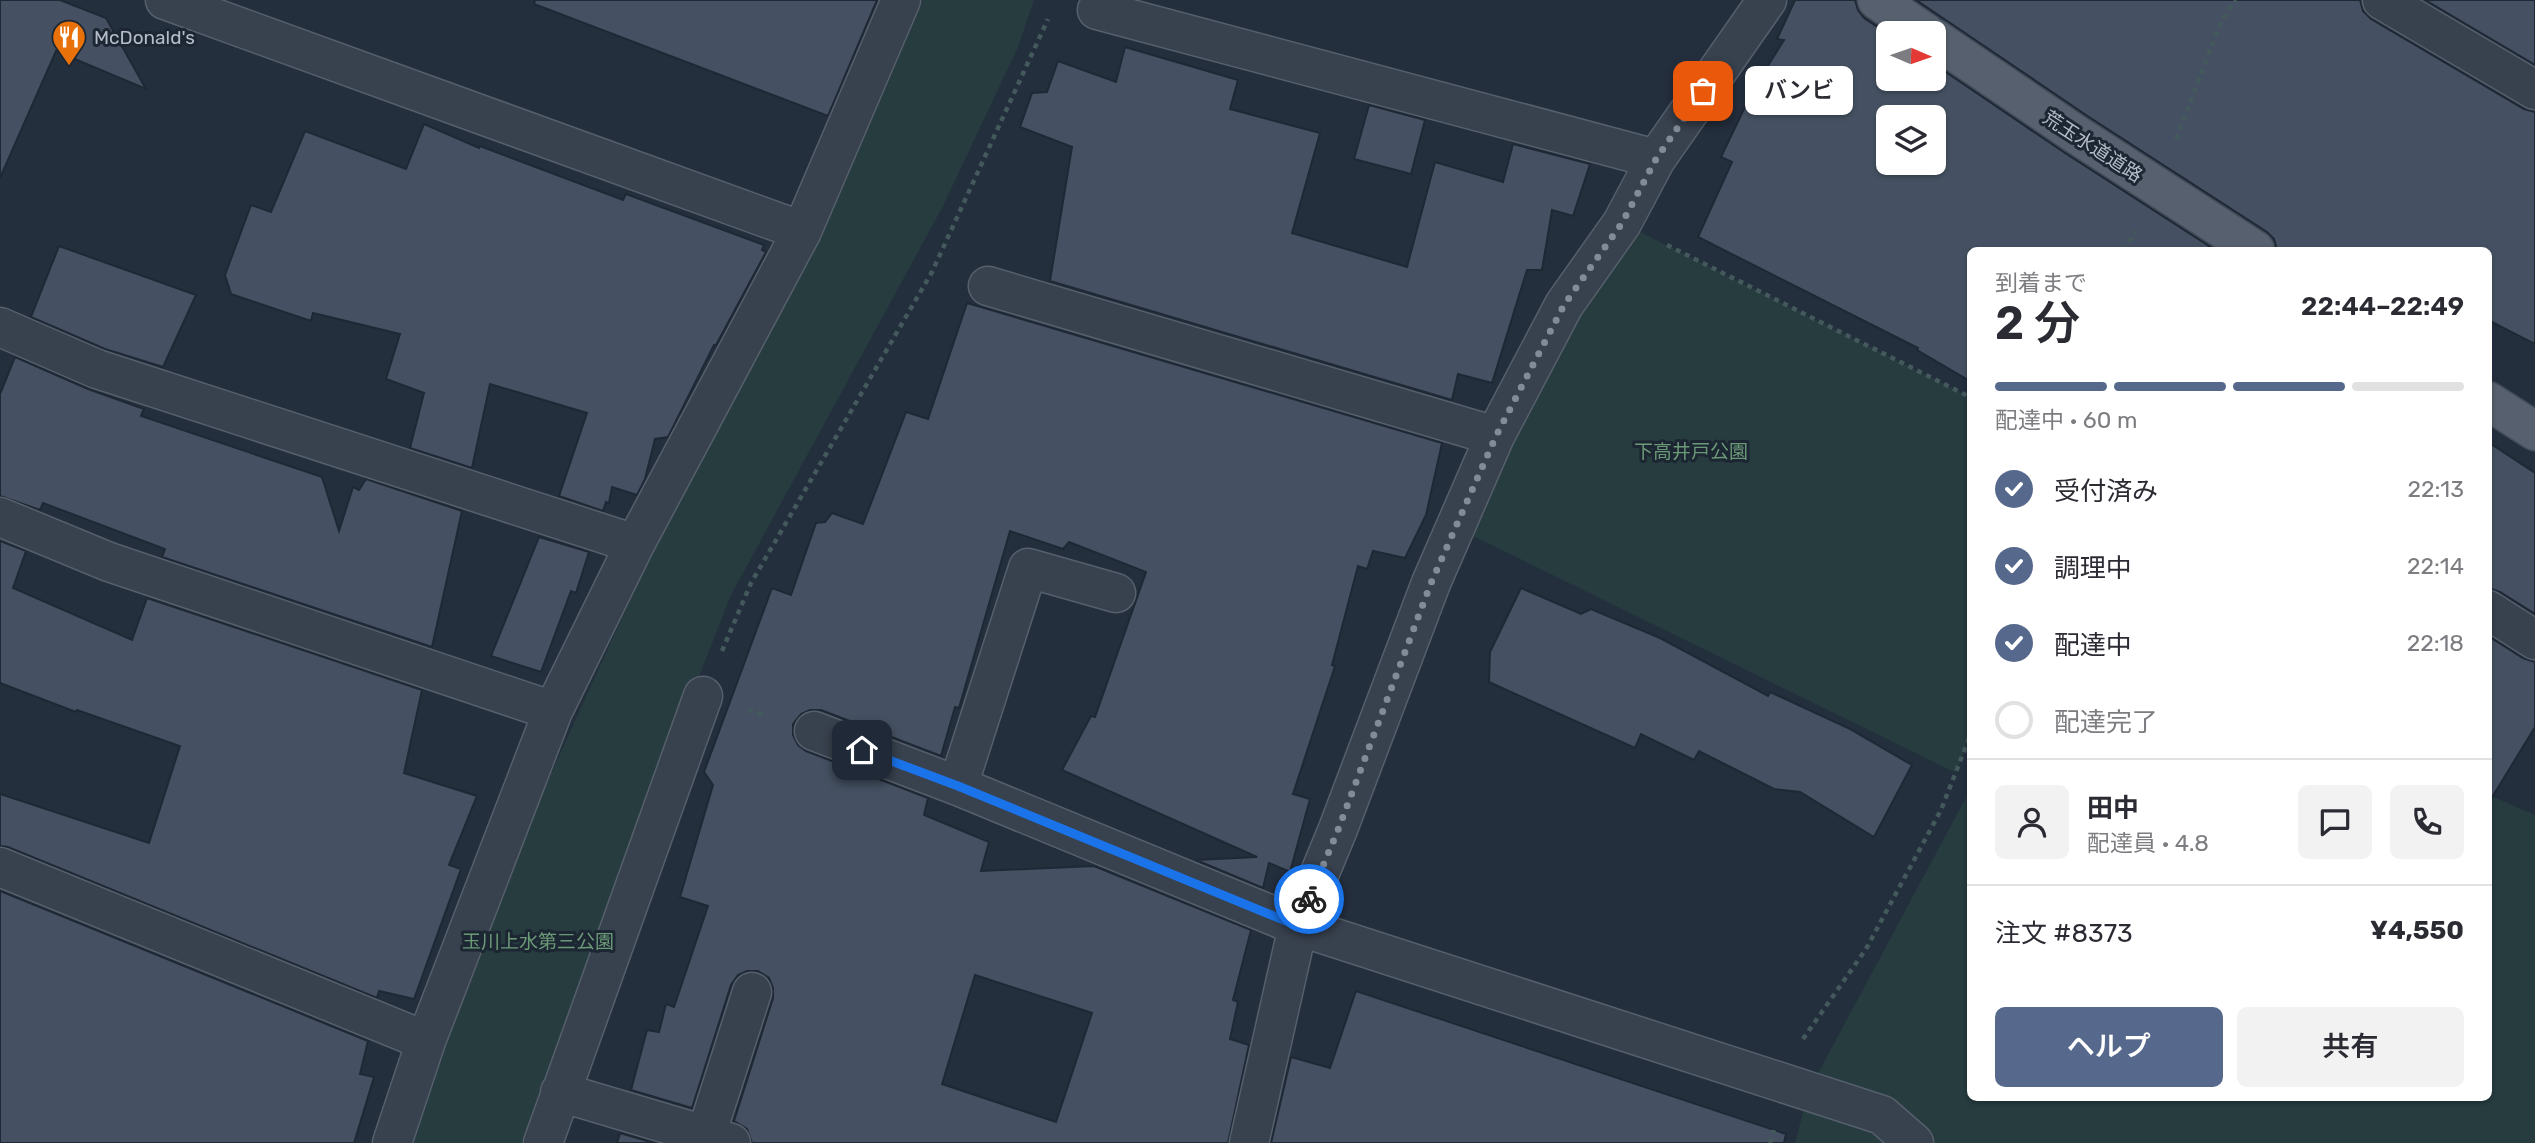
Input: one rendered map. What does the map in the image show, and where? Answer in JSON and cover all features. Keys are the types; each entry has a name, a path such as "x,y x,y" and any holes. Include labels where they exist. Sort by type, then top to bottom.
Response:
{"main road":[{"path":"1877,0 1908,21"},
{"name":"荒玉水道道路","path":"1946,46 2250,247"},
{"path":"2492,404 2535,431"}],"street":[{"path":"165,0 802,231"},
{"path":"392,1143 426,1041 553,711 635,544 802,231 901,0"},
{"path":"1249,1143 1298,926 1338,830 1431,583 1496,436 1564,305 1622,223 1656,159 1766,0"},
{"path":"2382,0 2535,90"},
{"path":"1097,10 1656,159"},
{"path":"988,286 1496,436"},
{"path":"0,327 97,369 635,544"},
{"path":"0,517 109,562 553,711"},
{"path":"958,786 1028,568 1116,593"},
{"path":"2492,613 2535,640"},
{"path":"542,1143 703,696"},
{"path":"814,731 958,786 1298,926 1882,1115 1914,1143"},
{"path":"0,867 426,1041"},
{"path":"561,1092 719,1139 752,992"}],"path":[{"path":"2125,247 2140,225 2157,187 2222,19 2236,0"},
{"path":"814,731 703,696 751,583 932,272 1051,12"},
{"path":"1622,223 1967,396"},
{"path":"1770,1143 1804,1035 1866,949 1941,810 1967,744"}],"green space":[{"name":"玉川上水第三公園","path":"923,0 1034,0 1018,47 943,206 731,595 640,827 527,1143 411,1143 484,921 682,486 801,273"},
{"name":"下高井戸公園","path":"1622,223 1967,396 1967,744 1956,773 1455,527"},
{"path":"1967,796 1967,1101 2492,1101 2492,796 2535,815 2535,1143 1795,1143 1809,1090"}],"building":[{"path":"0,0 60,0 106,18 146,89 56,51 0,178"},
{"path":"535,0 877,0 828,116 534,4"},
{"path":"1795,0 1855,0 1864,18 1876,26 1876,91 1946,91 1946,72 2210,247 1967,247 1967,379 1917,350 1918,348 1698,237 1732,162 1721,157 1754,88 1784,40 1777,39"},
{"path":"1916,0 2360,0 2363,11 2371,19 2524,109 2535,112 2535,344 2492,322 2492,247 2276,247 2274,239 2267,232 2089,117"},
{"path":"2425,0 2535,0 2535,65"},
{"path":"1125,47 1238,80 1230,109 1320,133 1292,233 1407,267 1435,162 1503,182 1513,144 1590,164 1573,216 1552,210 1542,270 1527,270 1492,383 1458,374 1452,400 1050,281 1072,147 1020,127 1032,93 1047,92 1058,61 1116,82"},
{"path":"1369,105 1425,120 1411,174 1354,159"},
{"path":"424,124 479,148 480,146 623,200 626,194 764,245 762,250 766,252 714,345 668,437 655,439 645,479 637,495 612,487 609,503 606,502 603,511 559,496 587,413 490,384 472,468 410,448 424,393 386,379 400,334 313,313 311,321 231,294 225,275 251,205 271,212 305,131 406,169"},
{"path":"59,246 196,295 163,367 105,349 31,317"},
{"path":"967,303 1442,443 1426,515 1405,558 1373,551 1367,569 1358,566 1332,665 1335,666 1293,794 1310,799 1290,872 1269,863 1263,888 1196,860 1257,857 1062,770 1091,716 1095,717 1146,572 1069,542 1063,549 1010,531 959,708 955,707 941,756 821,710 810,710 801,714 793,724 793,735 798,745 806,751 928,798 924,815 989,842 981,871 1094,866 1251,930 1233,1000 1238,1002 1230,1039 1249,1045 1228,1143 752,1143 747,1129 734,1121 773,998 769,978 758,971 747,971 738,975 731,985 692,1108 631,1090 647,1030 659,1032 666,1004 674,1007 708,906 680,897 713,785 704,772 772,588 791,595 816,523 825,522 832,513 863,524 906,412 928,419","holes":["975,975 1092,1013 1056,1122 942,1084"]},
{"path":"15,357 88,389 144,409 141,416 322,477 339,531 353,487 359,490 366,479 462,511 432,647 162,557 165,549 43,503 40,510 0,496 0,394"},
{"path":"2492,445 2535,473 2535,614 2492,589"},
{"path":"539,537 589,552 576,593 571,591 541,672 491,656"},
{"path":"0,541 26,551 13,588 132,640 147,598 422,690 404,773 477,796 449,865 461,869 414,999 379,991 377,998 0,846 0,794 149,843 180,746 77,710 76,712 0,683"},
{"path":"1521,588 1581,614 1591,609 1660,638 1768,696 1770,692 1848,728 1912,765 1874,837 1800,792 1774,789 1699,751 1694,760 1641,734 1635,748 1489,682 1490,652"},
{"path":"2492,639 2523,658 2535,662 2535,727 2492,797"},
{"path":"0,891 368,1041 360,1074 374,1077 354,1143 0,1143"},
{"path":"1356,991 1786,1134 1784,1143 1271,1143 1291,1057 1330,1068"},
{"path":"620,1133 654,1143 617,1143"}],"way so far":[{"path":"1309,899 1338,830 1431,583 1496,436 1564,305 1622,223 1656,159 1703,91"}],"place":[{"name":"McDonald's","path":"69,67"},
{"name":"バンビ","path":"1703,91"}],"route":[{"path":"862,750 958,786 1298,926 1309,899"}]}
